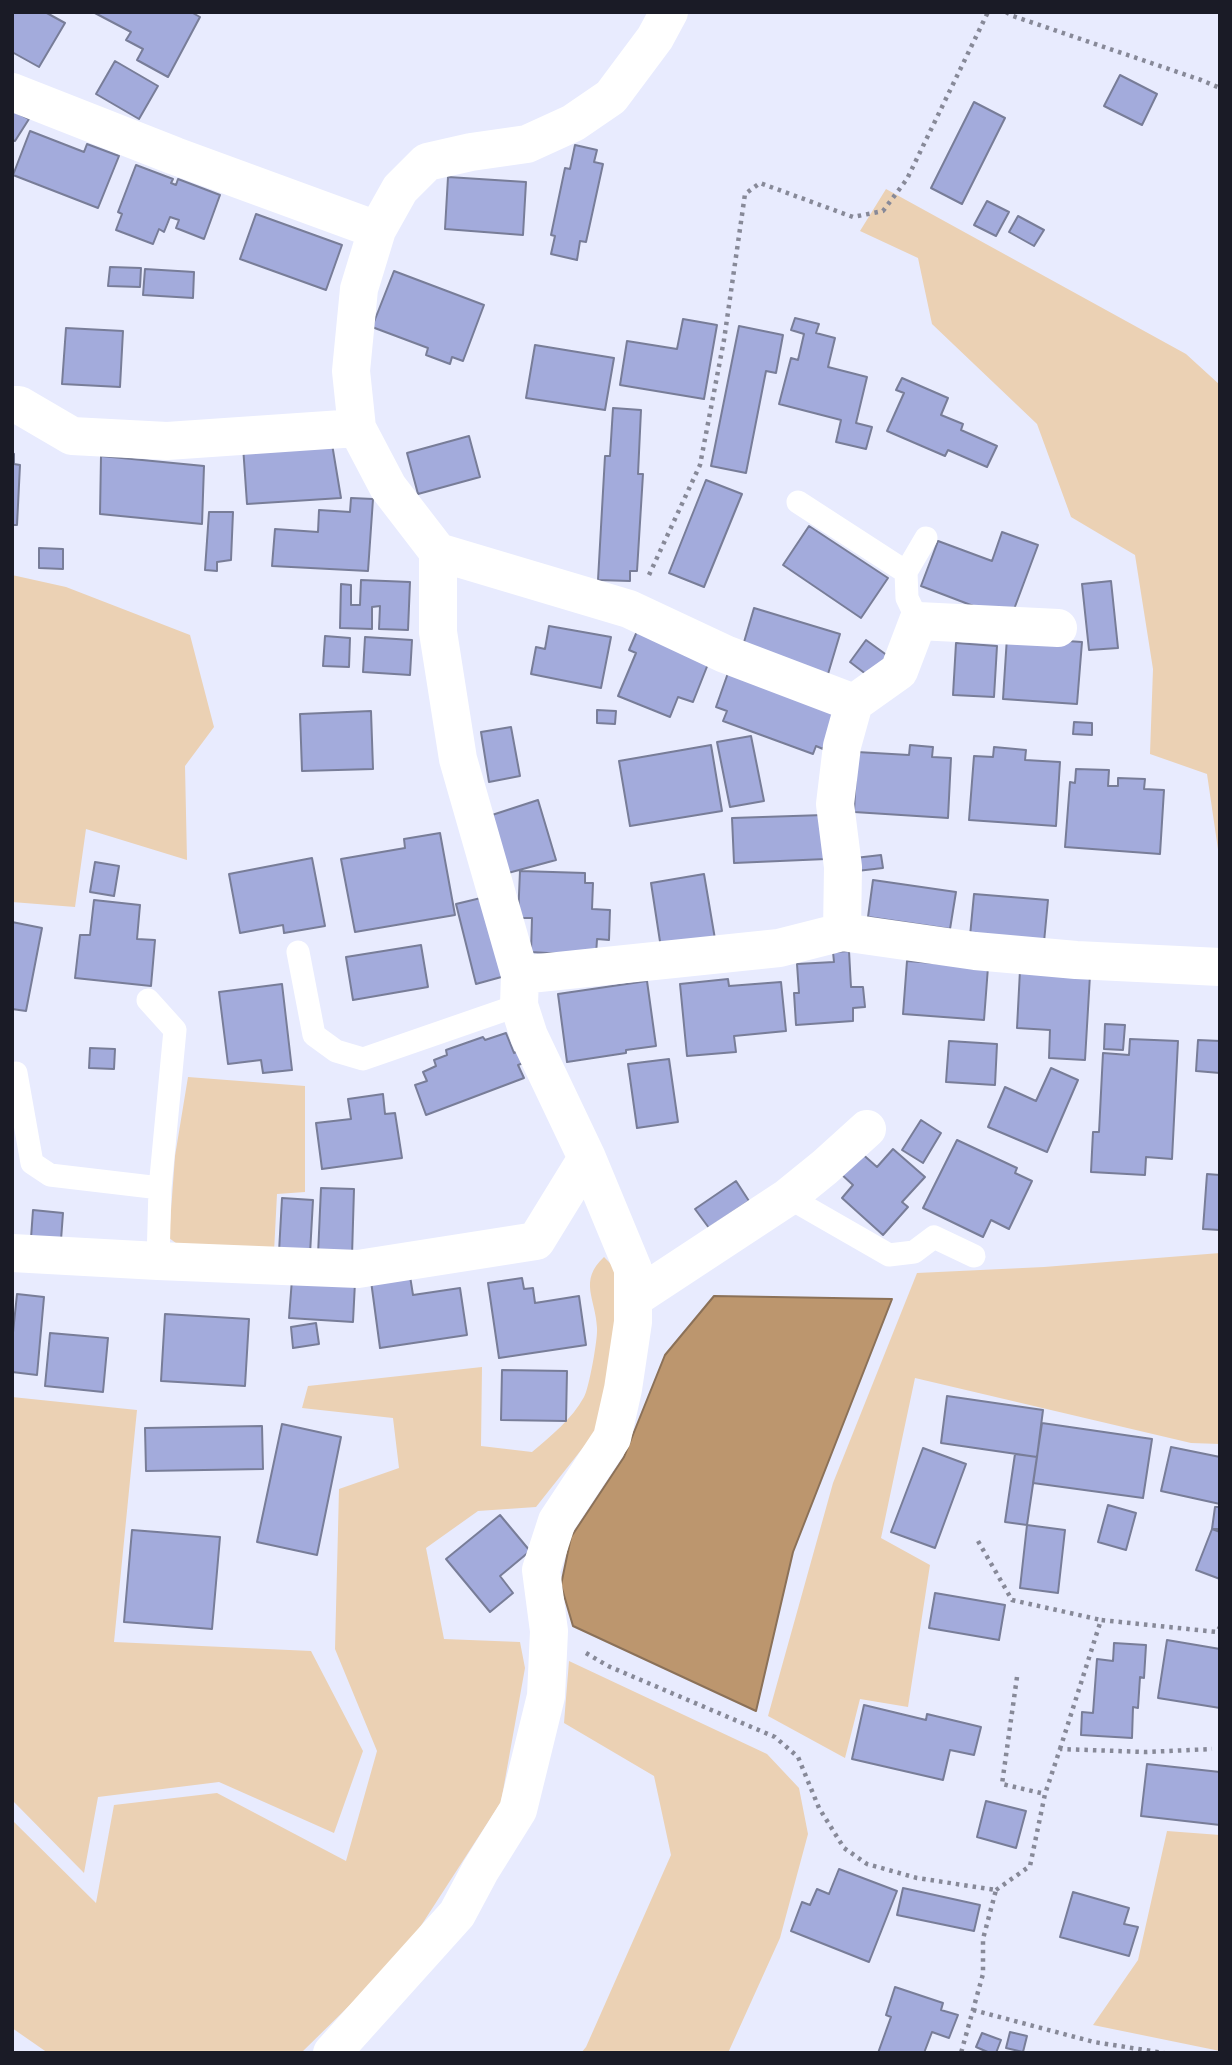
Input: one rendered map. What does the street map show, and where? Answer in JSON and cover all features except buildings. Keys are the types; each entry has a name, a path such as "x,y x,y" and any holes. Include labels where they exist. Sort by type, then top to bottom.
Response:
{"street":[{"path":"670,12 655,38 611,97 573,123 527,144 427,162 400,189 377,230 359,289 351,370 358,428 388,487 438,552 629,609 725,654 854,703"},
{"path":"12,92 175,156 377,230"},
{"path":"12,405 19,405 72,436 167,441 358,428"},
{"path":"332,2053 457,1914 518,1810 546,1696 549,1631 541,1570 557,1521 612,1438 623,1390 633,1322 633,1269 587,1158 530,1036 458,759 438,632 438,552"},
{"path":"842,932 843,867 835,804 842,746 854,703 899,671 918,621 1058,628"},
{"path":"520,990 779,948 842,932 975,951 1076,960 1220,967"},
{"path":"633,1300 788,1197 867,1129"},
{"path":"12,1252 358,1269 536,1241 587,1158"}],"lane":[{"path":"798,502 906,572"},
{"path":"918,621 907,598 906,572 926,538"},
{"path":"299,952 314,1035 336,1051 363,1059 520,990"},
{"path":"148,1000 174,1030 160,1188 158,1261"},
{"path":"16,1073 32,1163 50,1175 160,1188"},
{"path":"788,1197 889,1255 914,1252 934,1237 974,1256"}],"path":[{"path":"629,609 640,595 700,466 724,340 745,194 760,183 853,217 883,211 907,179 988,12"},
{"path":"1006,12 1201,79 1220,88"},
{"path":"978,1541 1012,1600 1101,1620 1217,1632 1220,1627"},
{"path":"961,2053 983,1974 983,1939 996,1890 1030,1866 1045,1794 1101,1620"},
{"path":"608,1666 775,1737 798,1757 819,1808 844,1848 867,1864 917,1878 996,1890"},
{"path":"1017,1677 1002,1784 1045,1794"},
{"path":"1060,1749 1146,1752 1212,1749"},
{"path":"973,2010 1094,2042 1164,2053"}],"shaded area":[{"path":"886,189 1186,354 1220,385 1220,863 1207,774 1150,754 1153,669 1135,555 1071,517 1037,424 932,324 918,258 860,231"},
{"path":"12,575 66,587 190,635 214,727 185,766 187,860 86,829 75,907 12,902"},
{"path":"188,1077 305,1086 305,1192 277,1194 274,1252 180,1246 169,1238 175,1156"},
{"path":"1220,1253 1220,1444 1191,1443 915,1378 881,1538 930,1565 908,1707 860,1699 845,1758 768,1716 833,1483 917,1273 1044,1267"},
{"path":"604,1257 613,1266 620,1283 618,1327 597,1430 536,1507 478,1511 426,1548 444,1639 520,1642 525,1668 501,1802 404,1952 301,2053 48,2053 12,2028 12,1820 96,1903 114,1805 217,1793 346,1861 377,1751 335,1649 339,1489 399,1468 393,1418 302,1408 308,1386 482,1367 481,1446 532,1452 567,1420 586,1392 597,1334 590,1282 596,1266"},
{"path":"714,1296 892,1299 793,1552 756,1711 573,1626 561,1585 571,1537 624,1457 665,1355"},
{"path":"12,1397 137,1410 114,1642 311,1651 363,1751 334,1833 219,1782 98,1797 84,1873 12,1800"},
{"path":"569,1661 767,1754 799,1788 808,1834 780,1938 728,2053 581,2053 671,1855 654,1776 564,1723"},
{"path":"1167,1831 1220,1835 1220,2051 1093,2025 1138,1960"}]}
